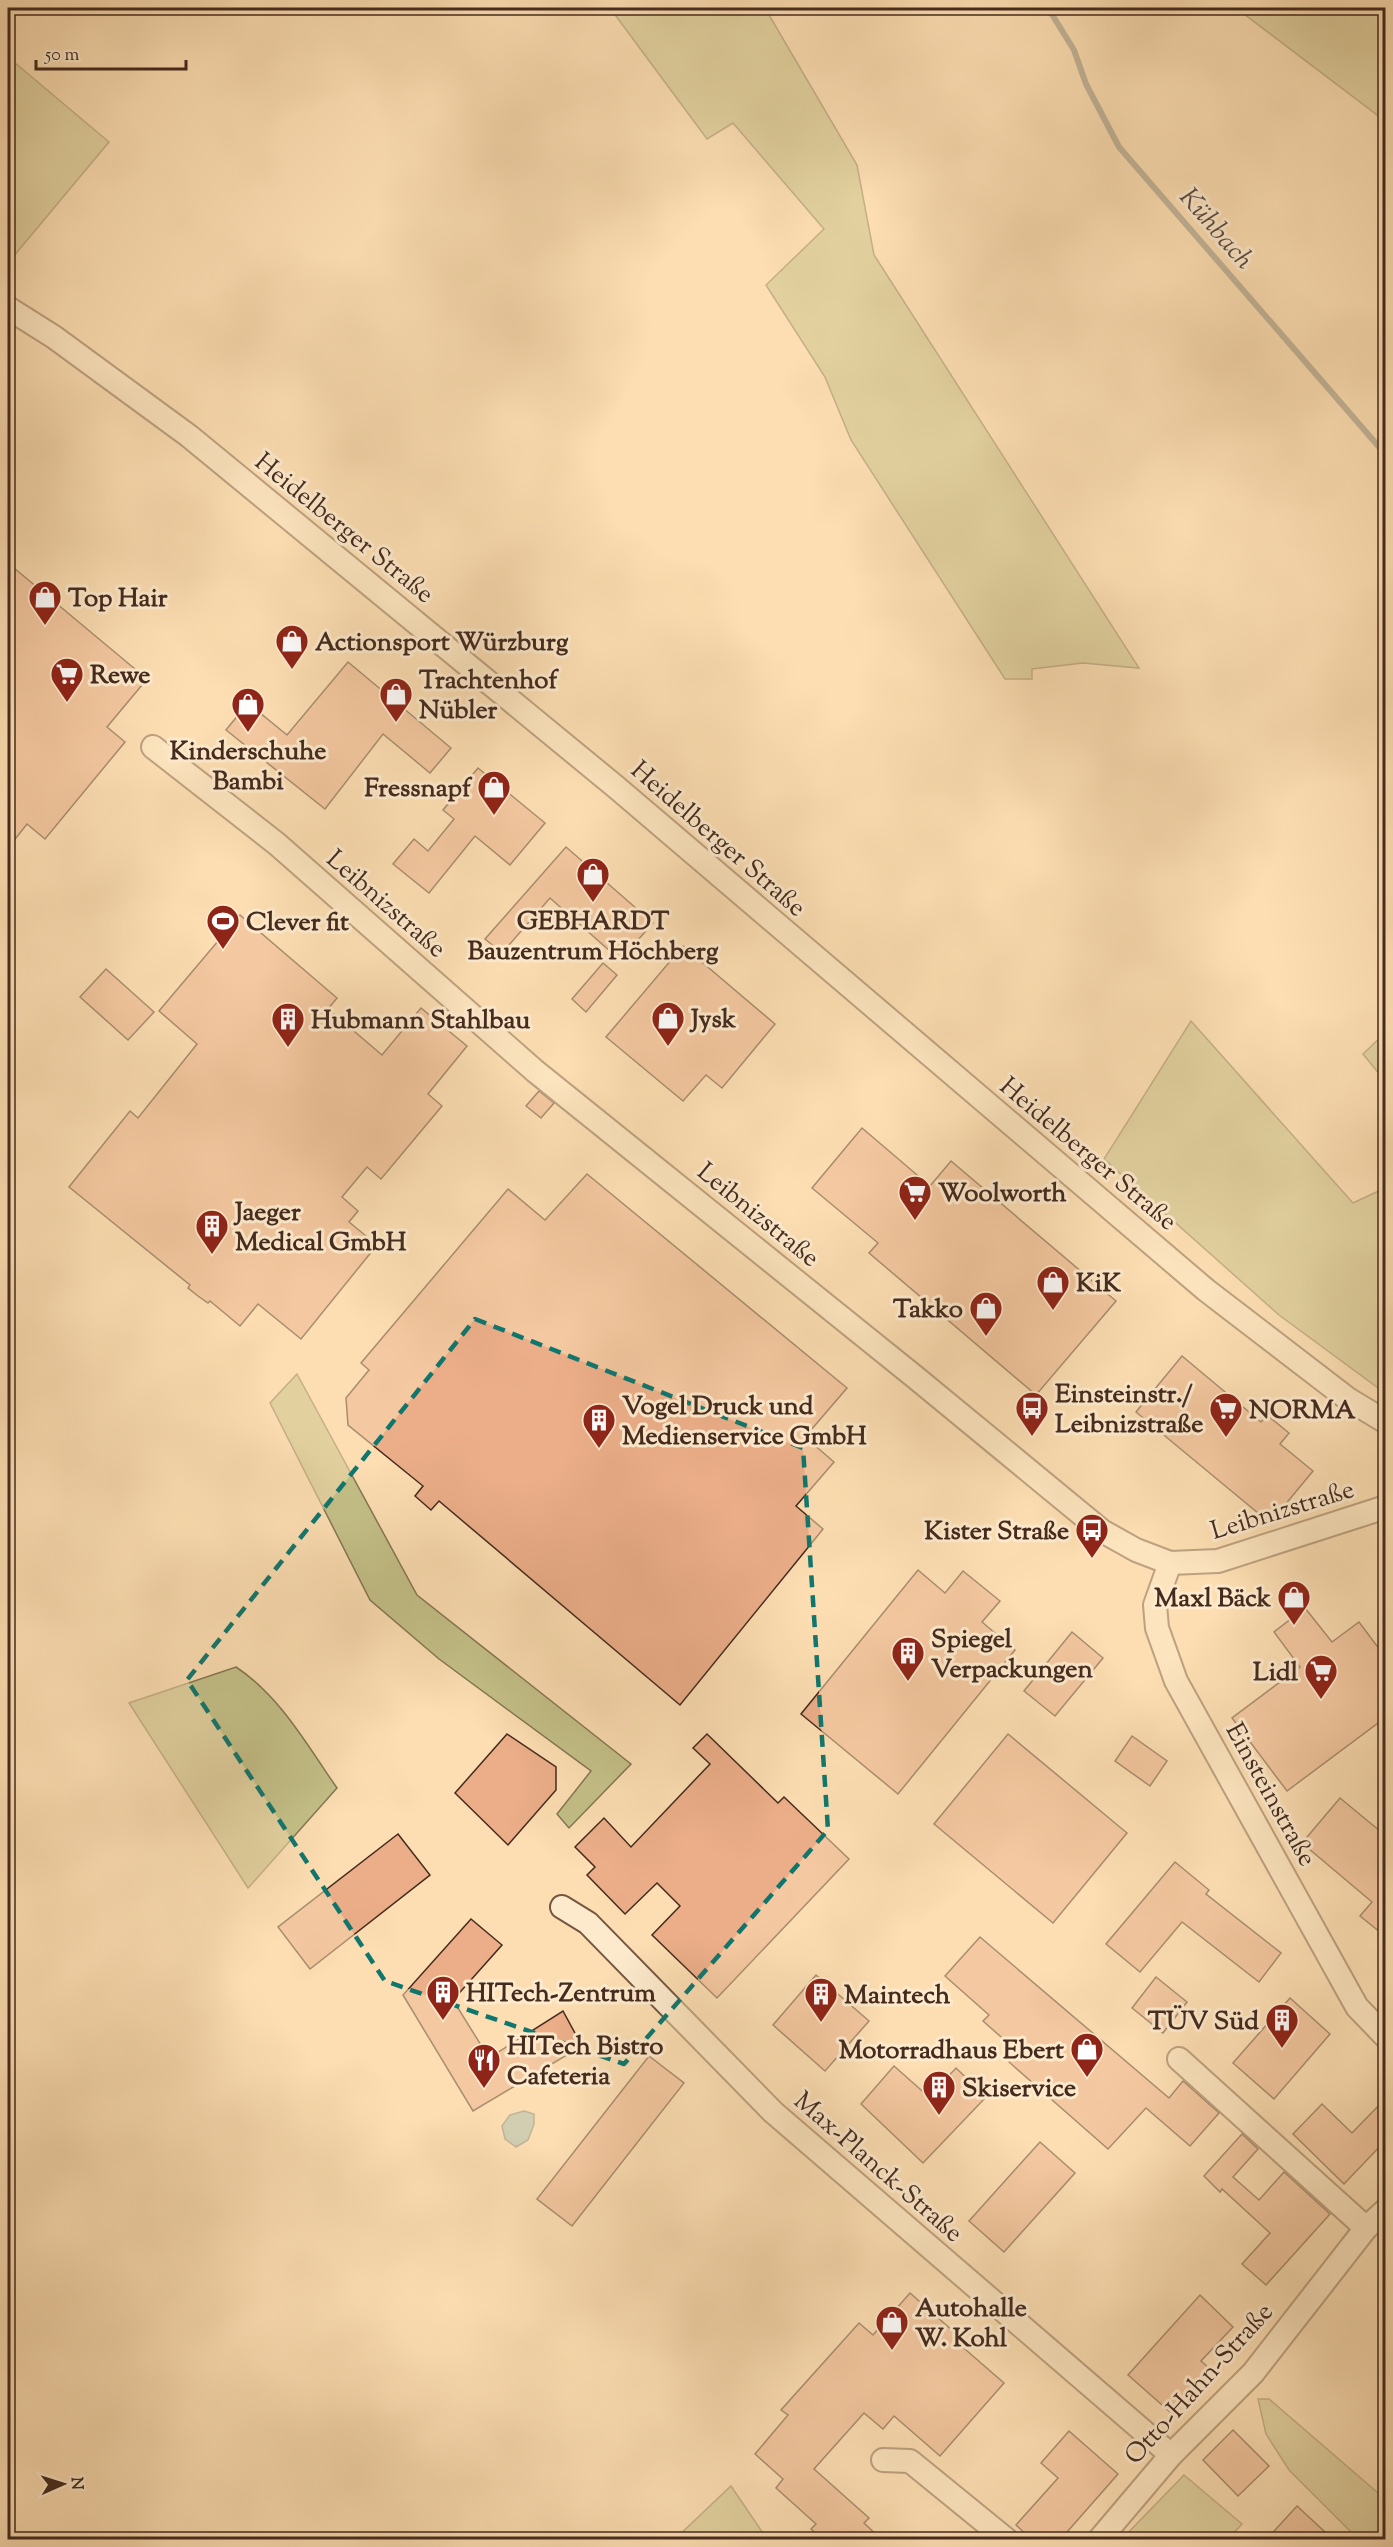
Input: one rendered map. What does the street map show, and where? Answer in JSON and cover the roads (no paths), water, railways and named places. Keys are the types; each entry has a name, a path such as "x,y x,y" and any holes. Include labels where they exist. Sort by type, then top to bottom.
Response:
{"street":[{"name":"Heidelberger Straße","path":"8,308 54,338 189,436 616,787 1206,1290 1348,1399 1386,1422"},
{"name":"Leibnizstraße","path":"153,747 277,844 535,1071 1102,1531 1136,1550 1170,1563 1218,1561 1386,1507"},
{"name":"Einsteinstraße","path":"1170,1563 1155,1605 1157,1628 1176,1681 1357,2007 1386,2037"},
{"name":"Max-Planck-Straße","path":"562,1907 588,1923 773,2112 1171,2455"},
{"path":"1179,2059 1366,2228"},
{"name":"Otto-Hahn-Straße","path":"1099,2540 1171,2455 1253,2373 1366,2228 1386,2210"},
{"path":"883,2460 910,2461 1007,2540"}],"waterway":[{"name":"Kühbach","path":"1048,8 1074,50 1086,84 1119,147 1386,455"}],"place":[{"name":"Top Hair","path":"45,626"},
{"name":"Actionsport Würzburg","path":"292,670"},
{"name":"Rewe","path":"67,703"},
{"name":"Trachtenhof Nübler","path":"396,723"},
{"name":"Kinderschuhe Bambi","path":"248,733"},
{"name":"Fressnapf","path":"494,816"},
{"name":"GEBHARDT Bauzentrum Höchberg","path":"593,903"},
{"name":"Clever fit","path":"223,950"},
{"name":"Jysk","path":"668,1047"},
{"name":"Hubmann Stahlbau","path":"288,1048"},
{"name":"Woolworth","path":"915,1221"},
{"name":"Jaeger Medical GmbH","path":"212,1255"},
{"name":"KiK","path":"1053,1311"},
{"name":"Takko","path":"986,1337"},
{"name":"Einsteinstr./ Leibnizstraße","path":"1032,1437"},
{"name":"NORMA","path":"1226,1438"},
{"name":"Vogel Druck und Medienservice GmbH","path":"599,1449"},
{"name":"Kister Straße","path":"1092,1559"},
{"name":"Maxl Bäck","path":"1294,1626"},
{"name":"Spiegel Verpackungen","path":"908,1682"},
{"name":"Lidl","path":"1321,1700"},
{"name":"HITech-Zentrum","path":"443,2021"},
{"name":"Maintech","path":"821,2023"},
{"name":"TÜV Süd","path":"1282,2049"},
{"name":"Motorradhaus Ebert","path":"1087,2078"},
{"name":"HITech Bistro Cafeteria","path":"484,2089"},
{"name":"Skiservice","path":"939,2116"},
{"name":"Autohalle W. Kohl","path":"892,2351"}]}
